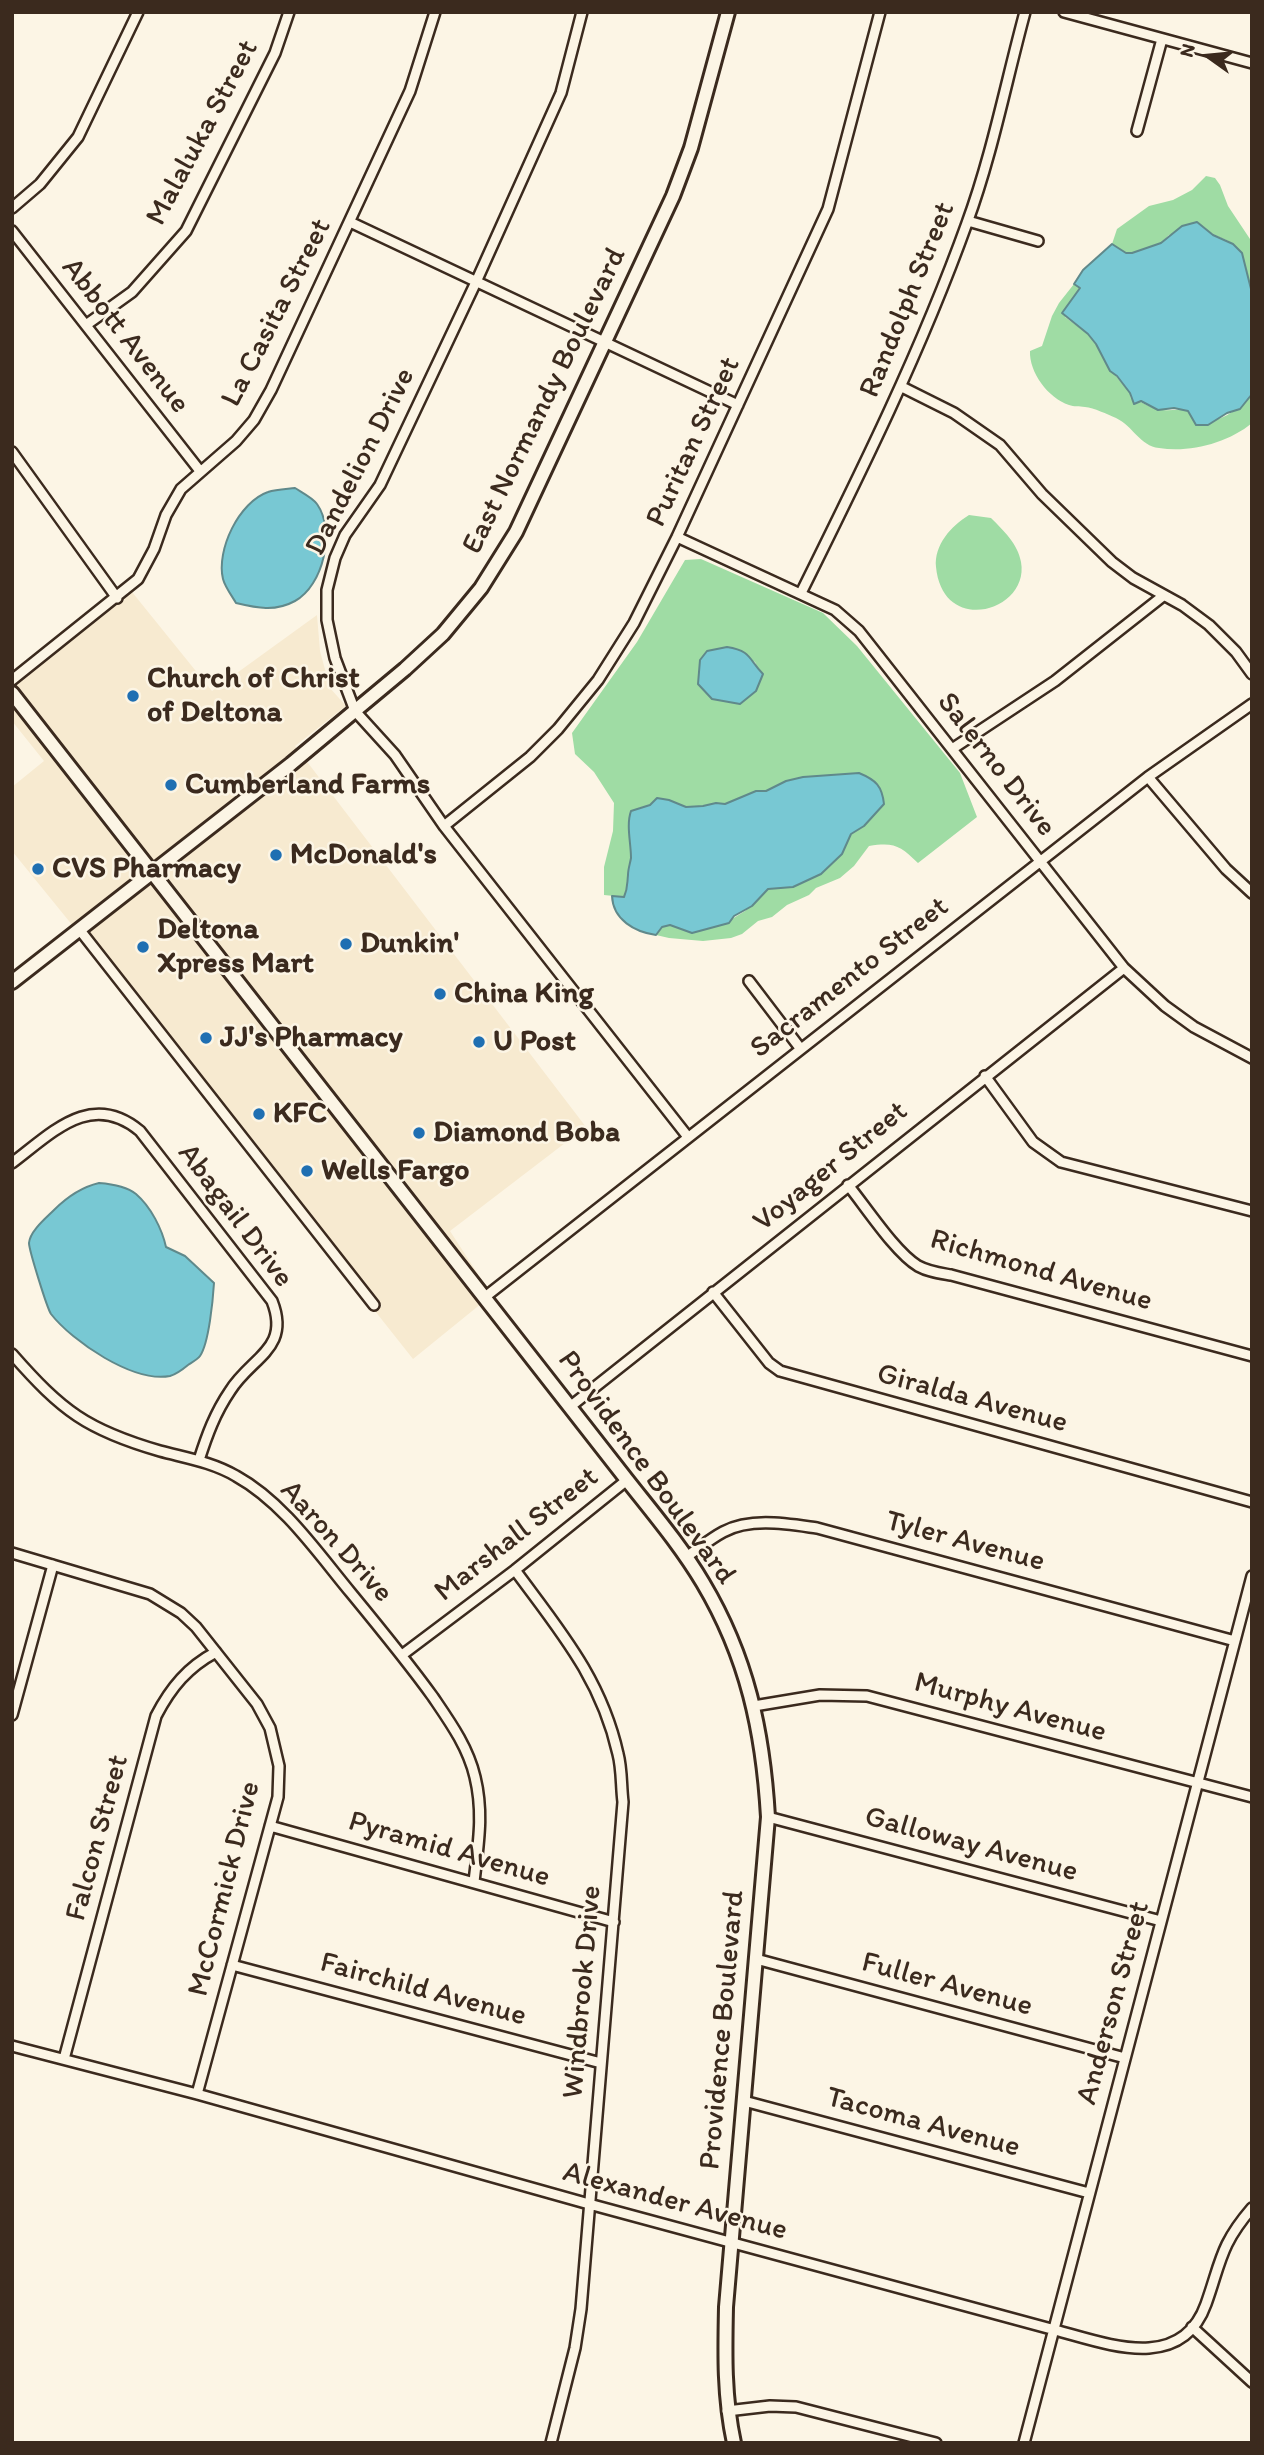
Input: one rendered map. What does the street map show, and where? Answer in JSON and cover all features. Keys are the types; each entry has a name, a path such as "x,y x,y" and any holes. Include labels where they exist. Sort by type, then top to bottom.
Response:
{"main road":[{"name":"East Normandy Boulevard","path":"12,982 355,711 443,634 481,588 516,532 673,196 691,148 728,12"},
{"name":"Providence Boulevard","path":"12,693 686,1557 727,1627 754,1706 768,1817 730,2242 725,2366 727,2411 733,2443"}],"street":[{"path":"12,208 40,184 78,136 138,12"},
{"name":"Malaluka Street","path":"86,325 132,292 186,230 275,53 289,12"},
{"name":"La Casita Street","path":"12,680 138,579 154,549 166,515 181,489 236,441 254,420 271,390 411,91 435,12"},
{"name":"Dandelion Drive","path":"582,12 561,93 476,282 380,485 345,536 335,558 327,590 327,620 335,658 355,711 395,755 443,826 688,1137"},
{"name":"Puritan Street","path":"443,826 530,757 558,729 598,680 634,624 677,537 828,209 880,12"},
{"name":"Randolph Street","path":"801,593 902,387 968,221 1025,12"},
{"path":"1064,12 1252,63"},
{"path":"1137,131 1162,39"},
{"path":"968,221 1038,241"},
{"path":"350,222 738,405"},
{"name":"Abbott Avenue","path":"12,232 200,471"},
{"path":"902,387 954,413 1000,445 1042,494 1112,562 1209,625 1236,652 1252,674"},
{"path":"12,453 117,598"},
{"name":"Salerno Drive","path":"677,537 835,610 859,631 1124,968 1165,1006 1194,1027 1252,1058"},
{"path":"952,749 1055,681 1163,596"},
{"name":"Sacramento Street","path":"485,1297 1148,777 1252,704"},
{"path":"1148,777 1226,869 1252,893"},
{"path":"79,929 374,1305"},
{"name":"Voyager Street","path":"570,1406 1124,968"},
{"path":"750,981 800,1048"},
{"path":"985,1076 1033,1142 1061,1162 1252,1212"},
{"name":"Abagail Drive","path":"12,1163 78,1116 104,1113 128,1121 140,1130 272,1301 277,1314 277,1332 272,1344 264,1356 232,1387 214,1417 199,1460"},
{"name":"Richmond Avenue","path":"848,1185 916,1265 933,1272 1252,1356"},
{"name":"Giralda Avenue","path":"713,1292 769,1363 780,1371 1252,1502"},
{"name":"Aaron Drive","path":"12,1354 50,1396 80,1420 118,1438 199,1460 237,1476 261,1493 298,1529 402,1655 453,1727 475,1776 482,1817 474,1882"},
{"name":"Marshall Street","path":"402,1655 515,1570 627,1480"},
{"name":"Tyler Avenue","path":"686,1557 725,1531 750,1525 781,1523 817,1528 1235,1641"},
{"name":"McCormick Drive","path":"12,1553 150,1594 181,1613 216,1651 257,1704 275,1743 279,1766 278,1797 198,2094"},
{"path":"12,1715 53,1564"},
{"name":"Windbrook Drive","path":"515,1570 576,1651 589,1674 605,1711 618,1755 623,1802 581,2309 575,2348 551,2443"},
{"name":"Anderson Street","path":"1024,2443 1252,1576"},
{"name":"Falcon Street","path":"64,2059 156,1716 167,1693 178,1679 216,1651"},
{"name":"Murphy Avenue","path":"754,1706 820,1695 867,1696 1252,1797"},
{"name":"Galloway Avenue","path":"768,1817 1161,1921"},
{"name":"Pyramid Avenue","path":"270,1826 614,1922"},
{"name":"Fuller Avenue","path":"756,1959 1125,2058"},
{"name":"Fairchild Avenue","path":"232,1965 601,2063"},
{"name":"Alexander Avenue","path":"12,2046 198,2094 589,2204 1055,2330 1113,2345 1146,2350 1164,2347 1192,2327 1205,2307 1214,2272 1226,2244 1252,2208"},
{"name":"Tacoma Avenue","path":"744,2101 1089,2193"},
{"path":"1192,2327 1252,2382"},
{"path":"727,2411 770,2406 796,2407 936,2443"}],"shaded area":[{"path":"132,592 212,691 317,615 320,651 330,688 346,706 295,746 298,750 287,760 152,864 13,686"},
{"path":"12,702 143,870 73,926 12,851 12,787 44,761 12,721"},
{"path":"305,759 586,1127 450,1231 486,1289 158,873"},
{"path":"150,879 482,1303 413,1359 375,1311 382,1306 87,930"}],"green space":[{"path":"1206,176 1215,178 1220,185 1228,206 1252,242 1252,293 1245,263 1238,250 1233,244 1203,226 1169,235 1161,243 1132,253 1126,253 1112,244 1117,229 1149,206 1173,200 1192,190"},
{"path":"1074,284 1080,287 1065,317 1088,334 1106,364 1130,393 1131,399 1158,409 1188,411 1196,425 1227,415 1252,394 1252,423 1232,436 1208,445 1183,449 1159,448 1147,444 1116,418 1092,409 1069,405 1054,397 1036,375 1030,351 1042,346 1052,316"},
{"path":"969,515 991,518 1013,543 1021,562 1020,579 1013,593 1000,604 985,609 968,609 954,603 942,589 936,567 938,551 945,537"},
{"path":"701,559 823,613 857,646 960,773 977,817 918,863 897,847 869,846 854,866 840,878 816,888 772,917 758,921 742,934 731,938 703,941 656,935 662,927 670,925 683,930 699,931 724,924 745,911 768,889 794,887 821,874 842,854 851,834 869,820 859,773 803,777 766,791 756,791 725,804 686,807 657,798 650,805 639,808 629,827 631,863 624,897 604,895 604,867 613,831 614,803 594,772 575,754 572,733 637,642 685,560","holes":["727,647 755,662 758,669 740,704 716,700 707,651"]}],"water":[{"path":"1197,222 1213,235 1233,244 1242,253 1252,293 1252,394 1240,409 1227,413 1208,425 1196,425 1188,411 1174,408 1158,410 1141,401 1134,404 1130,393 1110,371 1096,344 1062,313 1080,288 1074,284 1083,270 1112,244 1126,253 1132,253 1161,243 1182,226"},
{"path":"295,488 317,504 326,528 324,557 313,583 305,594 280,607 236,603 224,582 222,567 232,528 257,497 271,491"},
{"path":"727,647 749,656 763,674 756,691 740,704 712,699 698,684 700,660 707,651"},
{"path":"859,773 877,784 884,804 864,826 851,834 842,854 821,874 793,887 768,889 752,906 734,916 729,923 692,933 670,925 662,927 656,935 648,933 633,928 616,912 612,896 624,897 627,886 631,858 631,811 650,805 657,798 686,807 725,804 756,791 766,791 786,781 803,777"},
{"path":"99,1183 123,1187 136,1194 155,1219 166,1247 185,1256 214,1283 210,1321 203,1350 198,1358 173,1375 139,1373 104,1358 73,1336 49,1310 32,1256 30,1238 39,1225 64,1201"}],"place":[{"name":"Church of Christ of Deltona","path":"133,696"},
{"name":"Cumberland Farms","path":"171,785"},
{"name":"McDonald's","path":"276,855"},
{"name":"CVS Pharmacy","path":"38,869"},
{"name":"Dunkin'","path":"346,944"},
{"name":"Deltona Xpress Mart","path":"143,947"},
{"name":"China King","path":"440,994"},
{"name":"JJ's Pharmacy","path":"206,1038"},
{"name":"U Post","path":"479,1042"},
{"name":"KFC","path":"259,1114"},
{"name":"Diamond Boba","path":"419,1133"},
{"name":"Wells Fargo","path":"307,1171"}]}
